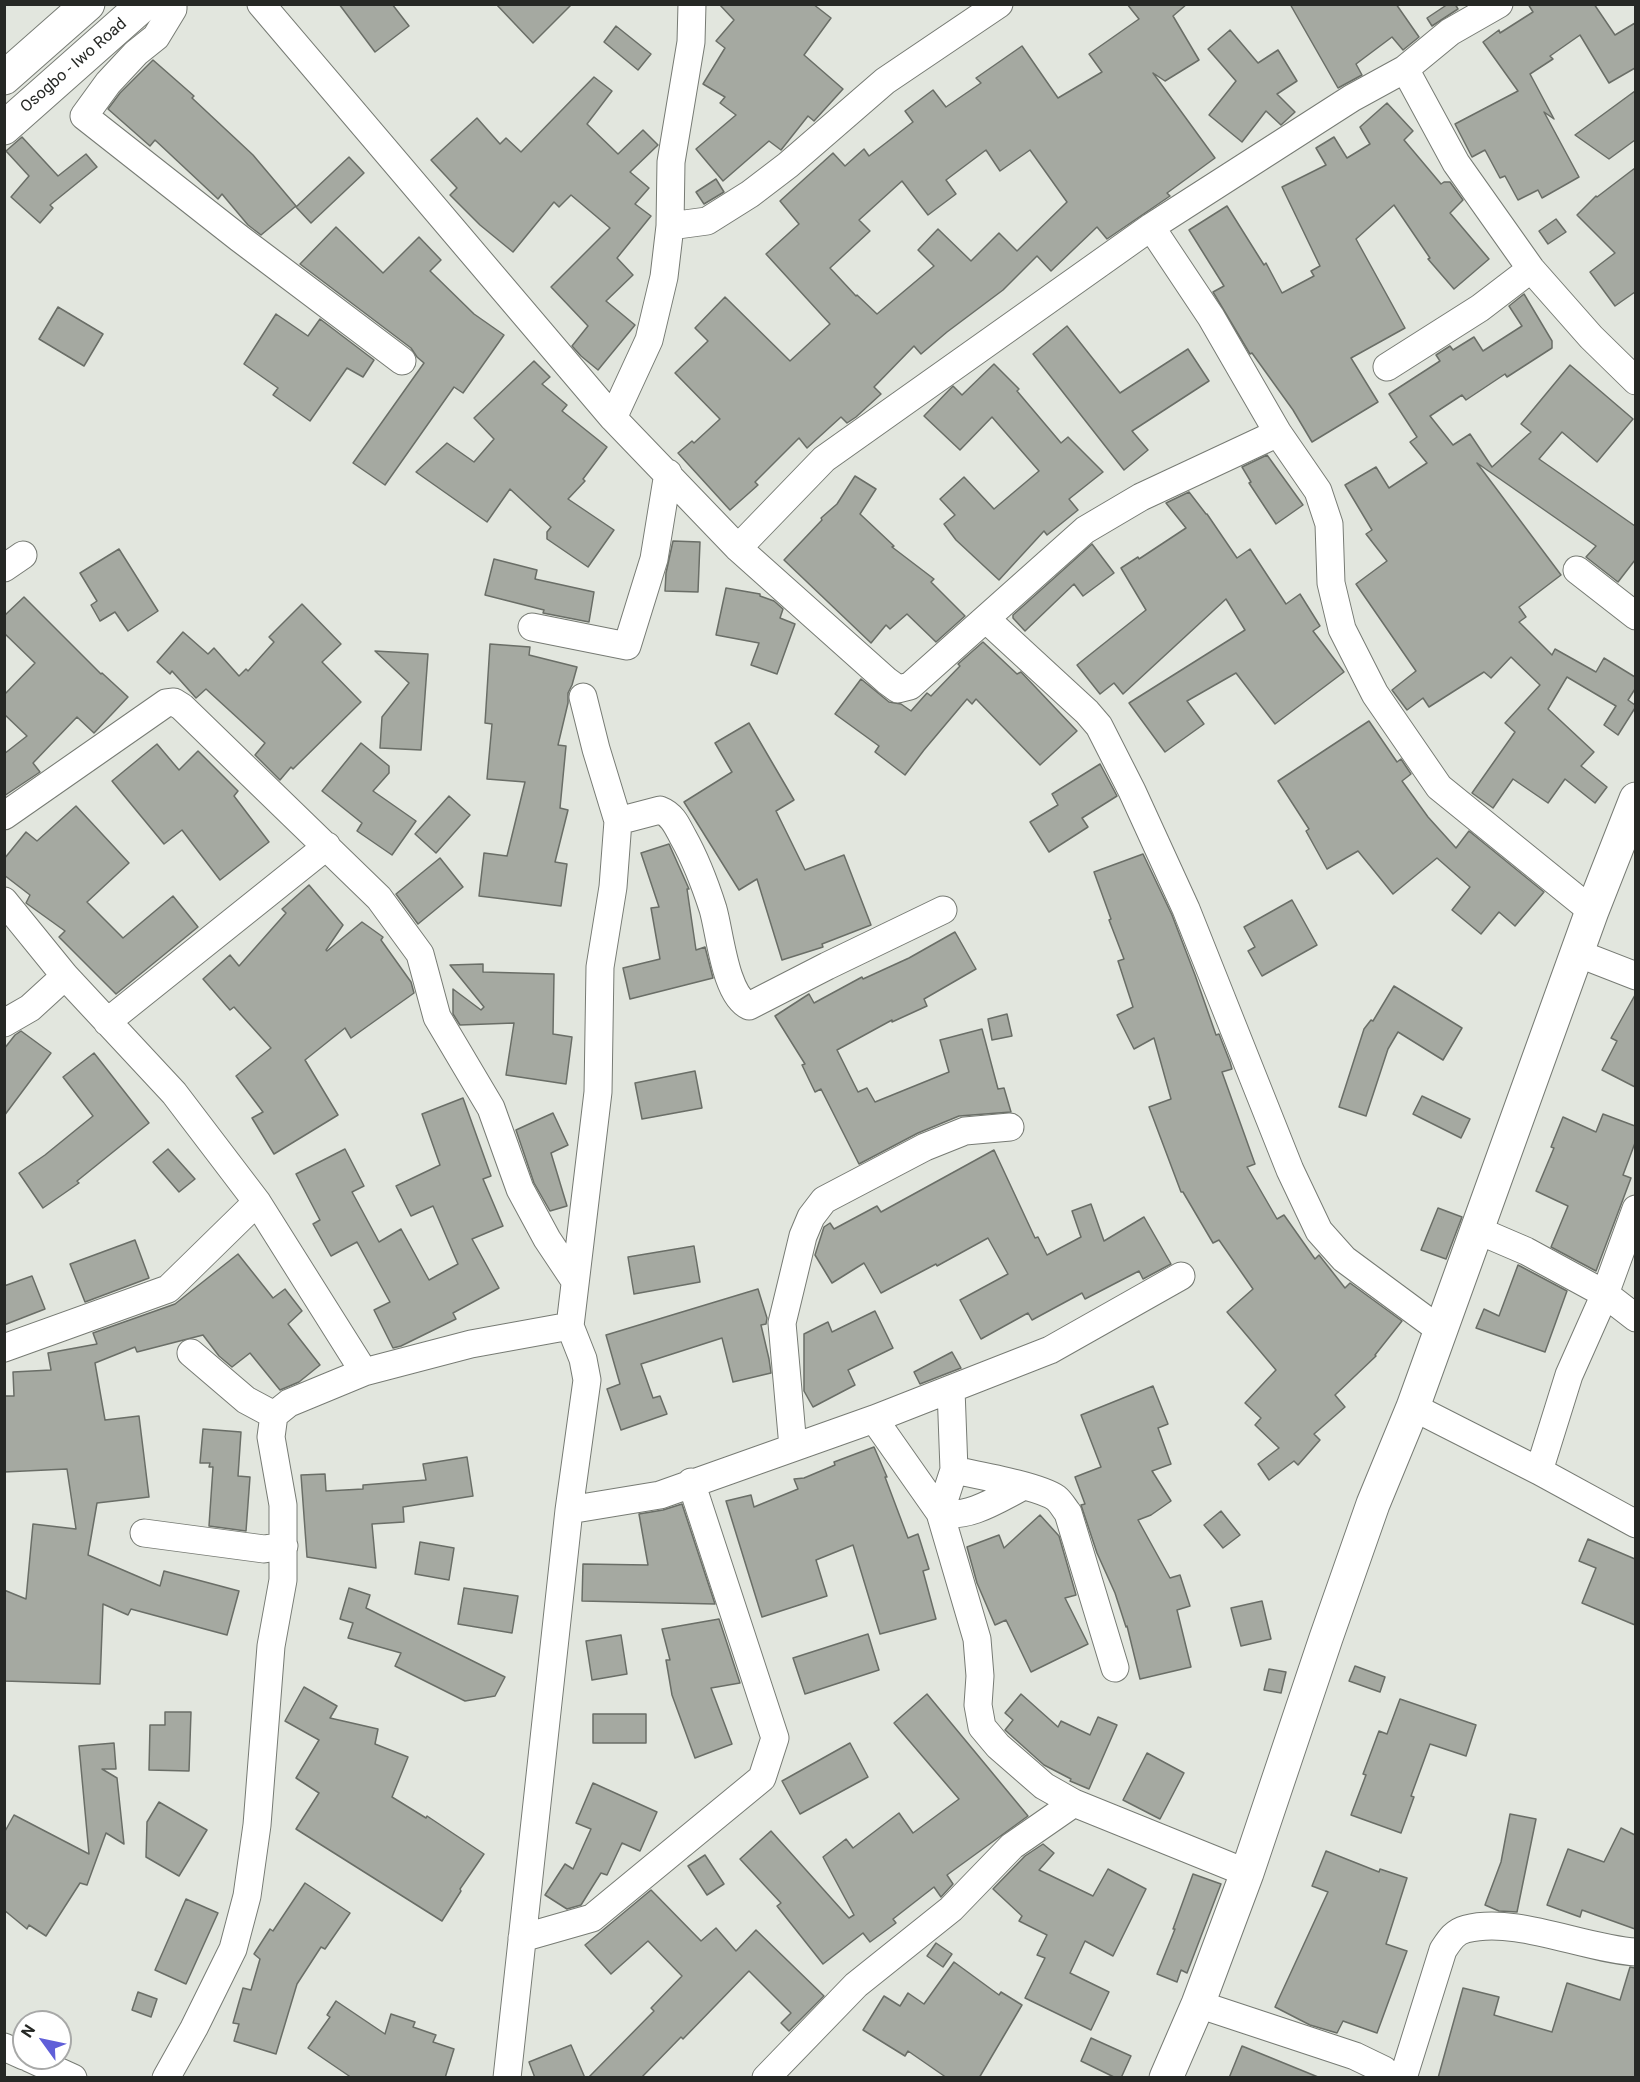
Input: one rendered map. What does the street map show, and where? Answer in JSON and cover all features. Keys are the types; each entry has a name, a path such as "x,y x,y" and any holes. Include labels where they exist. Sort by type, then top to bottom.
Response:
{"main road":[{"path":"4,78 88,4"},
{"name":"Osogbo - Iwo Road","path":"4,128 144,4"},
{"path":"1166,2078 1198,2004 1247,1873 1365,1526 1413,1407 1592,911 1635,799"}],"street":[{"path":"173,4 173,9 156,37 136,53 108,83 84,116 238,238 402,361"},
{"path":"261,4 613,418 738,548 898,689 910,686 1085,530 1141,497 1278,433"},
{"path":"613,418 649,340 664,277 670,226 671,162 690,42 692,4"},
{"path":"670,226 707,221 750,194 788,165 885,81 999,4"},
{"path":"738,548 824,459 1151,227 1352,98 1405,69 1450,32 1499,4"},
{"path":"1405,69 1456,163 1531,269 1591,337 1635,381"},
{"path":"1151,227 1211,317 1278,433 1318,491 1329,524 1331,583 1342,629 1375,694 1439,787 1592,911"},
{"path":"1387,367 1480,308 1531,269"},
{"path":"532,627 627,646 654,559 668,473"},
{"path":"1577,570 1635,616"},
{"path":"986,619 1088,712 1099,726 1132,791 1186,909 1290,1170 1319,1232 1344,1259 1440,1329"},
{"path":"507,2078 569,1510 587,1380 583,1359 570,1326 598,1092 600,967 613,887 618,821 583,697"},
{"path":"4,816 166,703 174,702 182,706 379,898 420,954 437,1017 491,1108 520,1189 547,1239 575,1281"},
{"path":"618,821 660,810 673,819 697,863 714,911 728,972 739,999 749,1006 943,910"},
{"path":"107,1022 327,846"},
{"path":"4,901 65,976 174,1093 257,1202 364,1372"},
{"path":"1577,953 1635,976"},
{"path":"4,1023 30,1008 65,976"},
{"path":"793,1447 782,1323 803,1236 811,1217 824,1200 925,1147 965,1131 1010,1127"},
{"path":"4,1348 168,1289 257,1202"},
{"path":"1539,1471 1569,1375 1605,1294 1635,1209"},
{"path":"1477,1230 1526,1251 1605,1294 1635,1318"},
{"path":"569,1510 660,1495 691,1482 874,1419 1050,1350 1181,1276"},
{"path":"166,2078 194,2028 233,1949 247,1896 257,1825 271,1646 283,1580 284,1505 272,1437 274,1415 289,1402 364,1372 471,1344 570,1326"},
{"path":"191,1353 246,1400 274,1415"},
{"path":"940,1513 954,1470 951,1389"},
{"path":"1413,1407 1539,1471 1635,1524"},
{"path":"874,1419 940,1513 977,1639 980,1676 978,1705 982,1727 998,1746 1044,1786 1074,1803 1247,1873"},
{"path":"954,1470 1024,1486 1054,1497 1068,1513 1115,1668"},
{"path":"522,1938 592,1917 762,1778 775,1738 691,1482"},
{"path":"940,1513 952,1515 967,1512 1024,1486"},
{"path":"144,1533 264,1549 284,1546"},
{"path":"766,2078 856,1985 951,1909 1012,1846 1074,1803"},
{"path":"1198,2004 1396,2070 1443,1950 1452,1936 1465,1929 1501,1925 1635,1952"},
{"path":"55,2070 73,2078"}],"building":[{"path":"339,4 392,4 409,26 375,52"},
{"path":"496,4 572,4 533,43"},
{"path":"719,4 813,4 831,18 804,55 843,89 814,121 808,116 781,150 769,141 723,181 696,149 736,115 720,103 725,97 703,84 725,48 716,41 734,20"},
{"path":"1127,4 1187,4 1173,16 1199,60 1165,81 1153,73 1215,158 1167,193 1170,196 1107,239 1097,227 1051,271 1037,256 1003,290 921,354 914,346 874,387 881,394 856,417 847,423 841,417 807,448 799,438 755,482 758,485 730,510 678,453 692,441 694,443 720,419 675,373 708,341 695,328 725,297 790,361 830,324 766,254 799,224 780,201 833,153 845,166 864,149 869,156 913,122 905,111 933,90 946,107 981,83 976,78 1022,46 1058,98 1102,72 1089,54 1139,19","holes":["986,150 1000,171 1030,150 1067,202 1017,251 999,233 971,261 938,229 918,250 934,266 877,314 856,296 830,268 870,231 859,220 902,181 928,215 956,194 946,180"]},
{"path":"1290,4 1396,4 1419,37 1403,50 1392,37 1356,64 1362,75 1338,88"},
{"path":"1448,4 1455,4 1458,9 1432,26 1427,18"},
{"path":"1528,4 1594,4 1615,35 1635,23 1635,68 1609,83 1580,35 1550,56 1553,59 1530,74 1554,119 1544,112 1579,177 1542,198 1538,190 1518,200 1505,176 1500,178 1485,150 1472,157 1455,124 1518,91 1483,42 1499,30 1500,33 1533,12"},
{"path":"616,26 651,54 638,70 604,42"},
{"path":"1230,30 1258,63 1278,50 1297,81 1277,94 1295,112 1281,125 1266,111 1242,142 1209,115 1236,81 1208,49"},
{"path":"153,60 194,96 192,98 253,155 296,206 261,235 248,225 222,194 218,199 155,140 150,146 108,109 120,93"},
{"path":"594,77 612,91 587,124 618,154 643,130 658,145 630,172 649,188 635,204 651,216 617,258 633,275 606,301 635,325 598,370 572,346 588,326 551,287 610,228 571,195 559,207 554,202 513,252 480,225 450,195 457,188 431,160 477,118 500,144 506,138 521,152"},
{"path":"1635,91 1635,140 1609,159 1575,135"},
{"path":"1387,103 1413,131 1404,140 1441,184 1450,182 1463,200 1450,213 1489,259 1454,289 1428,259 1430,258 1394,205 1356,239 1405,328 1351,358 1378,402 1312,442 1293,410 1252,353 1250,354 1213,292 1224,286 1189,230 1227,206 1264,265 1266,263 1282,293 1314,276 1311,271 1320,266 1282,187 1326,165 1316,148 1334,137 1347,158 1370,144 1360,127"},
{"path":"22,137 58,176 86,154 97,167 50,205 53,208 40,223 11,197 29,176 6,151"},
{"path":"349,157 364,173 311,223 296,207"},
{"path":"1635,168 1635,292 1615,306 1590,272 1615,253 1577,215 1596,196"},
{"path":"716,179 724,192 704,204 696,192"},
{"path":"1556,219 1566,232 1548,244 1539,231"},
{"path":"336,227 383,273 419,237 441,260 430,271 474,314 504,335 463,393 454,387 385,485 353,463 424,363 411,348 300,264"},
{"path":"1524,294 1552,341 1552,348 1507,377 1505,374 1466,400 1462,395 1430,416 1453,445 1470,434 1492,467 1531,432 1521,424 1570,365 1633,419 1597,462 1562,432 1539,459 1635,526 1635,560 1618,582 1586,557 1596,546 1477,463 1561,575 1519,607 1526,617 1519,622 1552,655 1555,649 1596,672 1604,658 1635,677 1635,689 1628,700 1635,705 1635,708 1618,735 1604,725 1616,706 1567,677 1548,709 1594,752 1581,766 1607,787 1595,803 1565,779 1548,803 1513,779 1493,808 1472,793 1515,732 1505,723 1540,685 1511,657 1491,678 1484,672 1429,707 1423,698 1407,710 1392,690 1416,671 1356,584 1387,561 1366,534 1372,530 1345,485 1376,467 1389,488 1427,463 1410,442 1417,437 1389,394 1440,361 1436,355 1450,346 1453,350 1474,337 1483,351 1522,326 1509,306"},
{"path":"58,307 103,334 84,366 39,339"},
{"path":"276,314 308,336 320,319 374,360 363,377 347,368 310,421 273,395 278,388 244,364"},
{"path":"1067,326 1120,393 1188,349 1209,381 1132,431 1148,450 1124,470 1033,354"},
{"path":"534,361 550,377 542,384 567,405 562,411 607,447 583,479 585,481 568,499 614,530 588,567 547,539 547,532 551,527 510,489 487,522 416,472 447,443 474,462 494,439 474,418"},
{"path":"994,364 1019,389 1017,391 1061,443 1068,437 1103,472 1069,499 1078,510 1047,535 1044,531 999,580 956,540 944,524 955,515 940,499 964,477 994,509 1039,471 992,417 960,450 924,416 953,386 962,395"},
{"path":"1267,455 1303,505 1276,524 1249,483 1251,482 1242,467"},
{"path":"855,476 876,489 860,514 894,546 892,547 934,579 931,582 965,616 936,642 907,614 890,629 886,625 871,643 784,560 822,520 821,518 837,504"},
{"path":"1189,492 1237,558 1250,549 1286,604 1300,594 1320,626 1313,631 1344,672 1275,724 1236,673 1187,701 1204,724 1165,752 1129,703 1245,630 1226,599 1123,694 1114,683 1100,694 1077,665 1146,610 1121,568 1186,528 1166,503"},
{"path":"673,541 700,542 698,592 665,591 666,573"},
{"path":"1092,544 1114,573 1083,596 1074,584 1025,631 1013,615"},
{"path":"119,549 158,611 128,631 115,612 100,621 91,605 97,601 80,573"},
{"path":"494,559 537,570 535,579 594,592 589,622 543,613 544,610 485,595"},
{"path":"726,588 760,594 774,601 783,609 780,618 795,624 777,674 751,665 759,643 716,635"},
{"path":"24,597 101,674 128,697 94,733 77,717 33,763 40,772 4,796 4,754 27,736 4,714 4,695 35,663 4,633 4,616"},
{"path":"302,604 341,644 322,662 361,702 280,780 255,755 265,743 206,689 196,698 172,671 170,674 157,662 183,632 208,654 214,648 239,676 246,669 248,671 274,642 269,637"},
{"path":"983,642 1017,674 1021,672 1077,731 1040,765 976,699 972,704 967,699 905,775 875,752 879,746 835,714 861,679 889,702 901,704 911,711 927,693 931,696 960,666 958,664"},
{"path":"490,644 530,647 529,655 577,667 568,693 568,703 558,745 566,746 560,808 568,810 555,862 567,864 561,906 479,896 484,853 507,856 525,782 487,779 492,724 485,723"},
{"path":"375,651 428,654 421,750 380,748 382,717 409,683"},
{"path":"1369,721 1397,762 1401,759 1411,774 1402,781 1428,817 1456,848 1469,831 1544,892 1515,926 1499,912 1481,934 1452,910 1470,887 1437,858 1393,894 1358,851 1327,869 1306,831 1309,829 1278,781"},
{"path":"749,723 794,800 776,811 805,870 844,855 871,925 822,944 823,947 782,960 757,879 739,890 684,802 732,772 715,743"},
{"path":"361,743 389,766 389,773 373,791 416,821 392,855 357,831 362,823 322,791"},
{"path":"157,744 179,770 198,751 238,791 234,796 269,842 220,880 182,830 164,844 112,781"},
{"path":"1100,764 1117,796 1082,818 1088,827 1049,852 1030,822 1058,805 1052,794"},
{"path":"449,796 470,815 436,853 415,834"},
{"path":"76,806 129,863 87,902 123,938 173,896 198,927 116,994 59,937 65,931 26,903 30,895 4,875 4,859 26,832 37,841"},
{"path":"669,844 689,889 687,889 696,950 705,947 713,978 630,999 623,968 660,959 651,908 659,907 641,853"},
{"path":"1143,854 1172,915 1216,1035 1219,1034 1230,1062 1232,1069 1222,1072 1255,1164 1247,1167 1277,1219 1284,1215 1315,1259 1319,1255 1345,1288 1350,1283 1402,1321 1376,1356 1335,1395 1345,1407 1314,1434 1320,1440 1298,1465 1294,1461 1269,1480 1258,1464 1279,1448 1255,1425 1261,1418 1245,1403 1276,1370 1227,1312 1253,1289 1219,1240 1213,1243 1181,1192 1149,1107 1171,1099 1154,1038 1134,1049 1117,1015 1133,1007 1118,961 1124,959 1094,872"},
{"path":"440,858 463,887 418,924 396,894"},
{"path":"309,885 343,925 326,950 362,922 383,937 381,940 411,982 414,993 351,1038 345,1028 305,1060 338,1115 274,1154 252,1118 263,1112 236,1076 271,1048 234,1007 230,1010 203,979 230,955 239,966 286,913 282,909"},
{"path":"1292,900 1317,945 1262,976 1248,951 1255,947 1244,927"},
{"path":"955,932 976,969 924,999 927,1006 892,1022 892,1020 837,1050 858,1092 867,1088 875,1102 949,1072 940,1040 982,1029 998,1089 1004,1088 1011,1112 959,1116 918,1133 859,1164 821,1089 815,1092 802,1065 805,1064 775,1016 809,994 814,1003 862,977 863,979 909,958"},
{"path":"483,964 483,972 554,974 553,1034 572,1037 566,1084 506,1075 514,1023 460,1025 453,1014 453,989 481,1010 484,1007 450,965"},
{"path":"1394,986 1462,1028 1443,1060 1398,1032 1388,1049 1366,1116 1339,1107 1364,1029 1371,1020 1373,1021"},
{"path":"1635,995 1635,1087 1602,1070 1617,1041 1611,1038"},
{"path":"1007,1014 1012,1036 992,1040 988,1019"},
{"path":"21,1031 51,1053 4,1116 4,1049"},
{"path":"94,1053 149,1123 77,1181 79,1183 43,1208 19,1173 93,1116 63,1077"},
{"path":"695,1071 702,1108 642,1119 635,1083"},
{"path":"1422,1096 1470,1119 1461,1138 1413,1114"},
{"path":"463,1098 491,1176 483,1179 503,1226 472,1239 499,1288 453,1313 456,1319 393,1348 374,1310 390,1302 357,1242 331,1256 313,1224 320,1220 296,1174 345,1149 364,1186 352,1192 379,1242 401,1229 429,1280 458,1264 433,1206 411,1216 396,1186 440,1165 422,1114"},
{"path":"553,1113 568,1145 551,1153 567,1206 550,1211 534,1183 516,1130"},
{"path":"1603,1114 1635,1126 1635,1143 1623,1175 1631,1178 1596,1271 1551,1247 1568,1206 1536,1191 1554,1148 1551,1147 1563,1117 1596,1132"},
{"path":"168,1149 195,1179 179,1192 153,1162"},
{"path":"994,1150 1035,1238 1038,1237 1047,1255 1081,1237 1072,1211 1091,1204 1104,1241 1144,1217 1171,1264 1143,1279 1139,1271 1085,1299 1082,1293 1032,1320 1028,1313 981,1339 960,1300 1008,1274 988,1238 881,1293 864,1263 832,1283 815,1255 824,1227 830,1223 834,1229 877,1206 881,1212"},
{"path":"1438,1208 1462,1217 1446,1259 1421,1250"},
{"path":"135,1240 149,1278 85,1302 70,1264"},
{"path":"694,1246 700,1282 634,1294 628,1257"},
{"path":"238,1254 273,1298 285,1289 302,1311 288,1324 320,1365 299,1382 280,1390 250,1353 232,1367 219,1356 203,1335 137,1352 135,1347 95,1363 105,1420 139,1416 149,1497 97,1503 88,1555 160,1586 164,1571 239,1591 227,1635 131,1609 128,1615 103,1604 100,1684 4,1681 4,1590 26,1599 33,1524 76,1529 67,1469 4,1472 4,1396 14,1396 13,1372 51,1370 48,1353 97,1344 93,1333 175,1304"},
{"path":"1518,1265 1567,1291 1545,1352 1476,1328 1484,1309 1499,1316"},
{"path":"32,1276 45,1309 4,1325 4,1286"},
{"path":"758,1289 767,1318 766,1324 761,1325 771,1373 733,1382 722,1338 641,1364 653,1398 660,1396 667,1414 621,1430 607,1389 620,1384 606,1335"},
{"path":"875,1311 893,1348 848,1370 855,1385 813,1407 804,1391 804,1334 828,1322 832,1332"},
{"path":"952,1352 961,1368 920,1384 914,1372"},
{"path":"1153,1386 1168,1424 1158,1428 1171,1464 1152,1471 1171,1501 1151,1515 1138,1520 1170,1578 1180,1575 1190,1606 1177,1610 1191,1667 1140,1679 1127,1626 1097,1553 1081,1505 1085,1504 1075,1477 1101,1467 1081,1415"},
{"path":"203,1429 241,1432 238,1476 250,1477 246,1531 209,1526 213,1467 209,1467 210,1463 200,1463"},
{"path":"874,1447 908,1538 918,1534 929,1569 923,1571 936,1619 880,1634 853,1545 816,1560 827,1596 762,1617 726,1501 751,1495 754,1507 798,1489 794,1479 804,1478 835,1465 834,1462"},
{"path":"467,1457 473,1496 403,1507 404,1522 372,1524 376,1568 307,1557 301,1475 325,1474 326,1491 363,1489 363,1485 426,1480 423,1464"},
{"path":"682,1504 715,1604 582,1601 583,1564 648,1565 639,1514"},
{"path":"1221,1511 1240,1535 1223,1548 1204,1525"},
{"path":"1040,1515 1059,1536 1076,1595 1065,1598 1088,1644 1031,1672 1006,1620 995,1625 977,1583 967,1547 999,1535 1004,1548"},
{"path":"1588,1539 1635,1559 1635,1625 1582,1603 1596,1568 1579,1561"},
{"path":"420,1542 454,1548 449,1580 415,1574"},
{"path":"349,1588 370,1595 366,1608 505,1677 495,1696 465,1701 395,1666 401,1653 348,1638 353,1623 340,1619"},
{"path":"464,1588 518,1596 512,1633 458,1624"},
{"path":"1262,1601 1271,1639 1241,1646 1231,1608"},
{"path":"719,1619 740,1683 711,1688 732,1744 695,1758 672,1695 666,1660 670,1660 662,1629"},
{"path":"868,1634 879,1670 805,1694 793,1658"},
{"path":"621,1635 627,1674 592,1680 586,1641"},
{"path":"1355,1666 1385,1677 1380,1692 1349,1681"},
{"path":"1269,1669 1286,1672 1281,1693 1264,1690"},
{"path":"304,1687 337,1706 330,1718 378,1729 375,1744 408,1757 392,1797 426,1818 427,1816 484,1854 442,1921 296,1829 319,1793 296,1778 319,1740 285,1721"},
{"path":"927,1694 1028,1816 947,1875 953,1884 941,1897 934,1887 893,1919 896,1923 870,1942 863,1933 823,1964 777,1906 781,1903 740,1859 771,1831 849,1918 854,1915 823,1857 846,1839 853,1848 899,1813 913,1833 959,1799 894,1723"},
{"path":"1021,1694 1058,1727 1061,1721 1090,1735 1098,1717 1117,1725 1089,1789 1070,1781 1071,1779 1044,1765 1005,1730 1013,1720 1005,1713"},
{"path":"1400,1699 1476,1725 1466,1756 1430,1744 1411,1796 1414,1797 1401,1833 1351,1815 1379,1731 1387,1734"},
{"path":"165,1712 191,1712 189,1771 149,1770 150,1725 165,1725"},
{"path":"593,1714 646,1714 646,1743 593,1743"},
{"path":"114,1743 116,1769 102,1769 117,1778 124,1844 106,1833 87,1885 80,1883 46,1936 29,1925 27,1929 4,1910 4,1833 14,1815 89,1854 79,1746"},
{"path":"850,1743 868,1777 800,1814 782,1781"},
{"path":"1147,1753 1184,1773 1160,1819 1123,1800"},
{"path":"593,1783 657,1812 640,1851 622,1843 607,1875 601,1873 581,1905 567,1909 545,1895 565,1864 573,1869 591,1829 576,1823"},
{"path":"159,1802 207,1830 179,1876 146,1857 147,1822"},
{"path":"1510,1814 1536,1819 1517,1912 1499,1911 1485,1905 1501,1862"},
{"path":"1621,1828 1635,1835 1635,1929 1582,1910 1580,1917 1547,1905 1568,1849 1604,1862"},
{"path":"1043,1844 1054,1853 1039,1870 1093,1896 1108,1869 1146,1889 1113,1956 1085,1941 1070,1973 1109,1992 1091,2030 1025,1998 1045,1958 1037,1955 1047,1935 1019,1921 1022,1916 993,1889 1025,1856"},
{"path":"1326,1851 1379,1872 1380,1869 1407,1878 1386,1944 1407,1951 1377,2033 1343,2021 1337,2033 1310,2025 1275,2007 1328,1892 1312,1886"},
{"path":"705,1855 724,1884 707,1895 688,1866"},
{"path":"1193,1874 1221,1884 1187,1973 1181,1970 1177,1982 1157,1974"},
{"path":"305,1883 350,1913 325,1949 321,1947 297,1984 276,2054 234,2041 239,2024 233,2023 243,1988 251,1990 260,1959 254,1954 270,1929 273,1931"},
{"path":"651,1890 701,1941 716,1928 736,1951 756,1930 824,1996 789,2031 781,2023 791,2013 749,1971 683,2039 681,2037 641,2078 588,2078 654,2011 651,2008 682,1976 648,1941 611,1974 585,1945"},
{"path":"186,1899 218,1913 186,1984 155,1970"},
{"path":"936,1943 952,1954 943,1967 927,1956"},
{"path":"954,1962 999,1995 1001,1992 1022,2005 979,2078 947,2078 908,2051 905,2056 863,2030 884,1996 900,2006 908,1993 924,2004"},
{"path":"1630,1967 1635,1968 1635,2078 1438,2078 1463,1988 1499,1997 1494,2015 1552,2032 1567,1983 1620,2000"},
{"path":"138,1992 157,1999 151,2017 132,2010"},
{"path":"336,2001 385,2034 391,2014 415,2022 413,2027 436,2035 433,2042 454,2049 445,2078 352,2078 308,2048 330,2017 327,2015"},
{"path":"1091,2038 1131,2056 1121,2078 1116,2078 1081,2061"},
{"path":"571,2045 585,2078 535,2078 529,2062"},
{"path":"1242,2046 1318,2077 1318,2078 1229,2078"}]}
